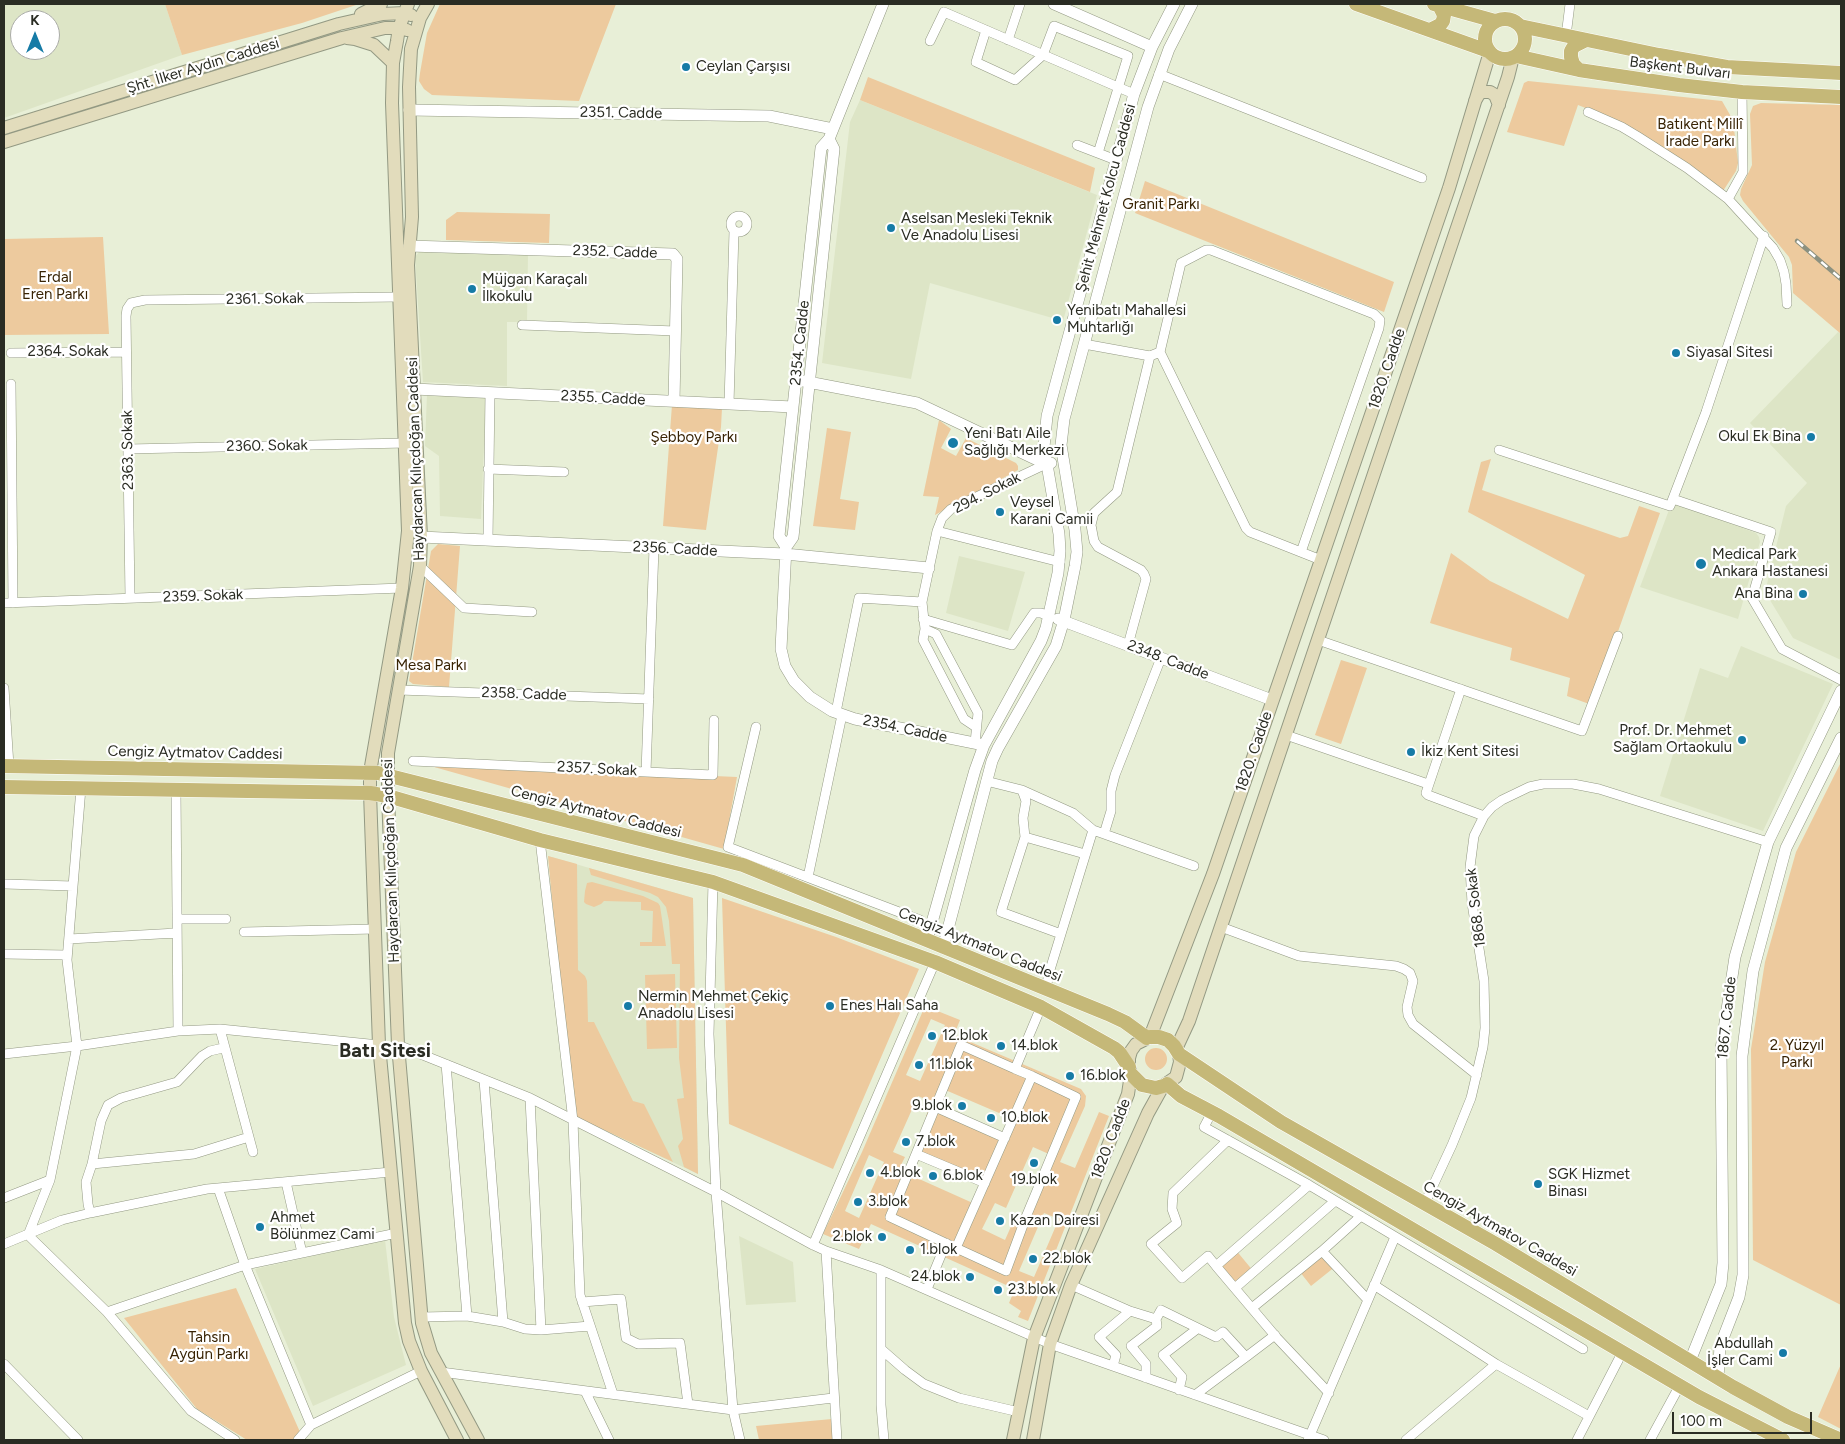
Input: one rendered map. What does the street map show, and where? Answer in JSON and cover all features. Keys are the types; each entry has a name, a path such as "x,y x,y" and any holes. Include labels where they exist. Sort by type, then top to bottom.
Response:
{"main road":[{"path":"339,24 381,4"},
{"name":"Haydarcan Kılıçdoğan Caddesi","path":"428,4 420,18 411,49 409,110 412,217 408,265 421,537 420,566 388,753 387,775 398,1045 422,1318 427,1344 478,1440"},
{"path":"1356,4 1489,52 1500,58 1514,57 1524,44 1524,31 1509,19 1495,21 1443,5 1443,21 1440,25 1430,30"},
{"path":"406,8 420,18"},
{"name":"Şht. İlker Aydın Caddesi","path":"4,128 339,24 406,8"},
{"name":"Haydarcan Kılıçdoğan Caddesi","path":"406,8 399,28 393,63 392,110 408,531 402,588 370,772 370,793 379,1045 405,1323 409,1341 420,1371 457,1440"},
{"path":"1489,52 1485,38 1490,25 1495,21"},
{"name":"Başkent Bulvarı","path":"1520,26 1727,67 1841,73"},
{"path":"399,28 415,33"},
{"name":"Şht. İlker Aydın Caddesi","path":"4,142 342,38 373,30 399,28"},
{"path":"342,38 355,39 374,45 393,63"},
{"path":"1579,70 1573,64 1571,51 1574,46 1586,40"},
{"name":"1820. Cadde","path":"1013,1440 1034,1338 1128,1094 1131,1051 1136,1044 1149,1037 1213,874 1449,188 1489,52"},
{"name":"Başkent Bulvarı","path":"1514,57 1579,70 1679,85 1742,92 1841,97"},
{"name":"1820. Cadde","path":"1033,1440 1050,1344 1071,1285 1148,1113 1165,1085 1176,1077 1179,1069 1180,1062 1177,1052 1190,1021 1514,57"},
{"path":"1475,100 1479,94 1490,92 1495,95 1499,105"},
{"path":"392,110 409,110"},
{"path":"54,113 58,126"},
{"name":"Cengiz Aytmatov Caddesi","path":"6,766 370,772 742,865 1125,1022 1149,1037 1159,1037 1168,1040 1177,1052 1281,1122 1496,1244 1770,1408 1841,1440"},
{"path":"4,787 370,793 388,796 540,840 713,882 935,962 1041,1007 1114,1048 1119,1052 1142,1085 1156,1088 1165,1085 1724,1411 1783,1440"},
{"path":"379,1045 398,1045"}],"street":[{"name":"2354. Cadde","path":"883,4 831,134 821,148 779,536 785,551 782,658 789,674 802,690 822,705 839,714 979,744"},
{"path":"1008,40 1020,4"},
{"path":"1054,4 1152,47"},
{"name":"Şehit Mehmet Kolcu Caddesi","path":"928,940 975,770 979,744 1041,640 1050,616 1060,562 1059,534 1046,464 1045,431 1052,396 1134,94 1152,47 1174,4"},
{"name":"Şehit Mehmet Kolcu Caddesi","path":"943,948 986,781 998,748 1056,646 1064,620 1077,552 1061,445 1062,426 1148,107 1169,50 1192,4"},
{"path":"1566,36 1570,4"},
{"path":"930,41 944,12 1134,94"},
{"path":"986,30 976,62 1015,80 1043,55 1054,26 1128,56 1098,153"},
{"path":"1159,74 1422,178"},
{"path":"1728,199 1743,172 1742,92"},
{"name":"2351. Cadde","path":"409,110 769,116 831,134"},
{"path":"1588,112 1637,136 1687,168 1728,199 1764,236 1780,260 1786,284 1787,304"},
{"name":"2354. Cadde","path":"785,551 794,537 834,150 831,134"},
{"path":"1077,145 1116,160"},
{"path":"729,404 734,231"},
{"path":"1499,450 1670,506 1706,412 1764,236"},
{"name":"2352. Cadde","path":"409,246 673,254 677,259 674,401"},
{"path":"1301,552 1379,328 1380,320 1374,314 1206,250 1181,264 1160,352 1246,528 1250,532 1321,560"},
{"name":"2361. Sokak","path":"131,304 145,300 399,297"},
{"name":"2363. Sokak","path":"130,598 126,316 127,309 131,304"},
{"path":"522,326 675,331"},
{"path":"1084,344 1150,356 1160,352"},
{"name":"2364. Sokak","path":"10,352 126,352"},
{"path":"1128,645 1146,579 1141,570 1098,547 1094,541 1091,525 1094,512 1117,492 1150,356"},
{"path":"796,380 810,381 917,403 1046,464 1063,461"},
{"path":"8,603 11,384"},
{"name":"2355. Cadde","path":"414,389 793,407"},
{"path":"488,540 490,393"},
{"name":"2360. Sokak","path":"128,449 406,443"},
{"name":"294. Sokak","path":"976,726 964,719 923,640 925,629 922,602 937,531 942,518 951,509 1046,464"},
{"path":"488,469 564,472"},
{"path":"1048,476 1065,473"},
{"path":"1673,499 1771,532 1752,598 1782,649 1841,680"},
{"name":"294. Sokak","path":"937,531 1060,562"},
{"name":"2356. Cadde","path":"421,537 654,548 785,551 928,568"},
{"name":"2357. Sokak","path":"413,761 646,772 654,548"},
{"path":"420,566 464,608 532,612"},
{"name":"2359. Sokak","path":"8,603 402,588"},
{"path":"808,878 859,598 922,602"},
{"path":"923,619 1012,645 1034,613 1050,616"},
{"name":"2348. Cadde","path":"1050,616 1272,700"},
{"path":"925,629 936,634 978,714 976,726 979,744"},
{"path":"1318,640 1582,731 1618,636"},
{"path":"1104,834 1111,811 1111,791 1115,774 1161,658"},
{"path":"4,688 6,766"},
{"path":"1461,689 1426,790 1428,795 1484,816"},
{"name":"2358. Cadde","path":"399,690 649,699"},
{"name":"1867. Cadde","path":"1690,1361 1721,1284 1723,1263 1722,1040 1738,940 1768,842 1841,691"},
{"path":"646,772 713,775 714,720"},
{"path":"756,727 728,847 920,920"},
{"path":"1286,735 1428,784"},
{"name":"1867. Cadde","path":"1718,1378 1720,1346 1739,1297 1744,1269 1743,1039 1753,971 1786,848 1841,738"},
{"path":"986,781 1022,790 1074,813 1093,830 1194,866"},
{"name":"1868. Sokak","path":"1425,1203 1471,1098 1483,1047 1486,1004 1482,960 1472,903 1470,868 1474,836 1484,816 1502,800 1529,787 1542,784 1573,784 1599,790 1768,842"},
{"path":"28,1235 50,1180 77,1046 67,955 81,788"},
{"path":"176,790 178,1031"},
{"path":"1022,790 1026,801 1024,818 1025,837 1001,912 1061,934"},
{"path":"1046,989 1093,830"},
{"path":"1025,837 1085,854"},
{"path":"540,840 573,1121 580,1295 612,1394"},
{"path":"1768,842 1786,848"},
{"path":"713,882 709,1034 716,1192 734,1410 740,1440"},
{"path":"4,884 73,886"},
{"path":"862,914 868,900"},
{"path":"177,919 226,919"},
{"path":"1221,927 1299,956 1396,966 1404,969 1410,973 1412,981 1407,1007 1412,1024 1477,1075"},
{"path":"244,932 375,929"},
{"path":"68,939 178,933"},
{"path":"4,954 67,955"},
{"path":"812,1245 935,962"},
{"path":"1015,1069 1041,1007"},
{"path":"4,1054 77,1046 178,1031 220,1029 379,1045"},
{"path":"220,1029 254,1152"},
{"path":"398,1045 530,1098 716,1192 826,1251 881,1270 927,1289 1034,1338 1309,1438 1324,1440"},
{"path":"960,1045 1032,1076 1076,1097 1026,1217 1006,1271 890,1217 960,1045"},
{"path":"90,1213 86,1182 92,1164 101,1121 108,1105 121,1098 177,1082 202,1056 210,1051 224,1048"},
{"path":"446,1064 467,1316"},
{"path":"956,1248 1032,1076"},
{"path":"484,1080 503,1322"},
{"path":"530,1098 541,1330"},
{"path":"935,1107 1005,1138"},
{"path":"1212,1112 1204,1127 1309,1185 1583,1349"},
{"path":"92,1164 194,1154 249,1137"},
{"path":"1228,1140 1173,1193 1172,1209 1177,1223 1150,1244 1182,1278 1208,1256 1275,1335 1329,1392"},
{"path":"916,1154 985,1183"},
{"path":"4,1244 62,1220 218,1188 391,1172"},
{"path":"4,1198 50,1180"},
{"path":"286,1182 302,1253"},
{"path":"1216,1266 1309,1185"},
{"path":"218,1188 245,1265 311,1425"},
{"path":"1235,1288 1335,1201"},
{"path":"1252,1308 1322,1251 1361,1216"},
{"path":"107,1312 245,1265 397,1233"},
{"path":"28,1235 107,1312 190,1411 235,1440"},
{"path":"1309,1438 1395,1237"},
{"path":"927,1289 946,1243"},
{"path":"826,1251 833,1398 837,1440"},
{"path":"1322,1251 1368,1300"},
{"path":"881,1270 881,1405 884,1440"},
{"path":"1071,1285 1130,1311 1156,1319"},
{"path":"1374,1285 1496,1364 1589,1416"},
{"path":"582,1302 621,1299 626,1338 638,1344 680,1344 688,1404"},
{"path":"1146,1378 1146,1364 1131,1346 1156,1326 1156,1319 1161,1310 1216,1337 1224,1332 1246,1357"},
{"path":"1113,1366 1116,1355 1099,1337 1130,1311"},
{"path":"422,1318 467,1316 503,1322 525,1329 541,1330 590,1326"},
{"path":"1179,1390 1182,1377 1163,1355 1198,1329"},
{"path":"1195,1395 1275,1335"},
{"path":"882,1349 924,1384 959,1398 1019,1412"},
{"path":"1577,1440 1623,1351"},
{"path":"4,1364 78,1440"},
{"path":"1406,1440 1496,1364"},
{"path":"298,1440 311,1425 420,1371"},
{"path":"441,1372 734,1410 833,1398"},
{"path":"1650,1440 1680,1385"},
{"path":"585,1390 609,1440"}],"shaded area":[{"path":"4,4 165,4 182,55 4,118"},
{"path":"860,100 1097,195 1063,321 930,283 911,379 822,363 850,122"},
{"name":"Müjgan Karaçalı İlkokulu","path":"419,252 528,254 527,322 507,322 507,386 423,382 415,257"},
{"path":"1838,332 1841,334 1841,660 1793,638 1765,592 1786,506 1807,483 1750,423"},
{"path":"427,394 486,396 481,519 440,516 439,456 425,446"},
{"name":"Medical Park Ankara Hastanesi","path":"1672,502 1756,533 1759,537 1760,542 1738,619 1640,587"},
{"path":"959,556 1025,572 1008,631 946,613"},
{"name":"Prof. Dr. Mehmet Sağlam Ortaokulu","path":"1741,646 1833,684 1763,831 1660,796 1700,668 1728,678"},
{"name":"Nermin Mehmet Çekiç Anadolu Lisesi","path":"548,856 693,898 698,1174 572,1115"},
{"path":"739,1236 793,1262 796,1302 746,1305"},
{"path":"385,1240 394,1317 406,1365 313,1406 255,1269"}],"green space":[{"path":"165,4 359,4 302,23 182,55"},
{"path":"440,4 616,4 579,101 432,95 424,89 419,81 427,33"},
{"path":"868,77 1095,168 1090,192 860,100"},
{"name":"Batıkent Millî İrade Parkı","path":"1528,81 1722,101 1733,120 1738,163 1736,171 1723,191 1621,122 1578,105 1564,146 1507,132 1524,83"},
{"name":"Batıkent Millî İrade Parkı","path":"1761,103 1841,105 1841,334 1793,293 1792,265 1789,257 1740,195 1752,165 1750,114 1753,106"},
{"name":"Granit Parkı","path":"1145,181 1394,282 1384,312 1135,213"},
{"path":"457,212 550,214 549,243 446,240 446,220"},
{"name":"Erdal Eren Parkı","path":"103,237 109,334 4,335 4,239"},
{"name":"Şebboy Parkı","path":"672,405 722,408 706,530 663,526"},
{"path":"939,420 951,429 941,448 956,456 966,438 1016,463 1018,470 935,515 939,497 923,496"},
{"path":"827,428 851,432 840,499 859,502 855,530 813,526"},
{"path":"1491,459 1482,490 1620,538 1628,536 1639,506 1660,513 1592,705 1567,696 1570,678 1510,660 1512,648 1430,623 1451,553 1490,581 1568,619 1585,575 1468,512 1481,462"},
{"name":"Mesa Parkı","path":"438,544 460,546 449,687 413,684 409,681 431,551"},
{"path":"1341,660 1367,668 1341,744 1315,735"},
{"name":"2. Yüzyıl Parkı","path":"1841,762 1841,1305 1753,1260 1751,1049 1765,962 1796,852"},
{"path":"420,763 737,777 724,849"},
{"path":"548,856 577,864 578,970 585,976 587,981 588,1022 594,1022 633,1101 644,1104 673,1162 572,1115"},
{"path":"589,868 693,898 698,1174 684,1167 678,1146 683,1139 677,1099 684,1098 679,1058 680,964 672,964 669,921 666,907 658,897 650,893 591,875"},
{"path":"592,882 643,896 658,903 666,946 640,946 640,942 652,942 653,911 641,910 641,902 604,901 594,907 586,904 584,902 587,883"},
{"path":"722,898 836,937 919,969 833,1169 729,1124"},
{"path":"675,974 677,1048 647,1049 645,975"},
{"path":"925,1006 960,1020 954,1035 1081,1089 1086,1096 1085,1106 1060,1162 1075,1168 1099,1112 1109,1116 1028,1321 1018,1317 1021,1311 1009,1303 1015,1289 871,1224 859,1249 823,1234 862,1152","holes":["931,1019 945,1025 920,1081 906,1075","943,1089 1013,1119 1005,1138 935,1107","918,1096 932,1102 926,1116 930,1118 916,1154 985,1184 975,1204 908,1174 909,1169 901,1165 905,1157 893,1152","1033,1147 1051,1155 1025,1217 1017,1213 1005,1240 982,1229 995,1203 1006,1208","869,1155 884,1162 859,1218 845,1211","1044,1213 1061,1220 1058,1221 1034,1277 1019,1271"]},
{"path":"1152,1048 1160,1048 1167,1055 1167,1063 1160,1070 1152,1070 1145,1063 1145,1055"},
{"path":"1235,1249 1254,1272 1235,1288 1216,1266"},
{"path":"1322,1251 1336,1266 1311,1286 1300,1272"},
{"name":"Tahsin Aygün Parkı","path":"236,1288 300,1432 292,1440 247,1440 197,1409 124,1318"},
{"path":"1841,1364 1841,1429 1818,1417"},
{"path":"832,1419 833,1440 759,1440 756,1426"}],"railway":[{"path":"1797,241 1841,279"}],"place":[{"name":"Ceylan Çarşısı","path":"686,67"},
{"name":"Aselsan Mesleki Teknik Ve Anadolu Lisesi","path":"891,228"},
{"name":"Müjgan Karaçalı İlkokulu","path":"472,289"},
{"name":"Yenibatı Mahallesi Muhtarlığı","path":"1057,320"},
{"name":"Siyasal Sitesi","path":"1676,353"},
{"name":"Okul Ek Bina","path":"1811,437"},
{"name":"Yeni Batı Aile Sağlığı Merkezi","path":"953,443"},
{"name":"Veysel Karani Camii","path":"1000,512"},
{"name":"Medical Park Ankara Hastanesi","path":"1701,564"},
{"name":"Ana Bina","path":"1803,594"},
{"name":"Prof. Dr. Mehmet Sağlam Ortaokulu","path":"1742,740"},
{"name":"İkiz Kent Sitesi","path":"1411,752"},
{"name":"Nermin Mehmet Çekiç Anadolu Lisesi","path":"628,1006"},
{"name":"Enes Halı Saha","path":"830,1006"},
{"name":"12.blok","path":"932,1036"},
{"name":"14.blok","path":"1001,1046"},
{"name":"11.blok","path":"919,1065"},
{"name":"16.blok","path":"1070,1076"},
{"name":"9.blok","path":"962,1106"},
{"name":"10.blok","path":"991,1118"},
{"name":"7.blok","path":"906,1142"},
{"name":"19.blok","path":"1034,1163"},
{"name":"4.blok","path":"870,1173"},
{"name":"6.blok","path":"933,1176"},
{"name":"SGK Hizmet Binası","path":"1538,1184"},
{"name":"3.blok","path":"858,1202"},
{"name":"Kazan Dairesi","path":"1000,1221"},
{"name":"Ahmet Bölünmez Cami","path":"260,1227"},
{"name":"2.blok","path":"882,1237"},
{"name":"1.blok","path":"910,1250"},
{"name":"22.blok","path":"1033,1259"},
{"name":"24.blok","path":"970,1277"},
{"name":"23.blok","path":"998,1290"},
{"name":"Abdullah İşler Cami","path":"1783,1353"}],"district":[{"name":"Batı Sitesi","path":"385,1051"}]}
